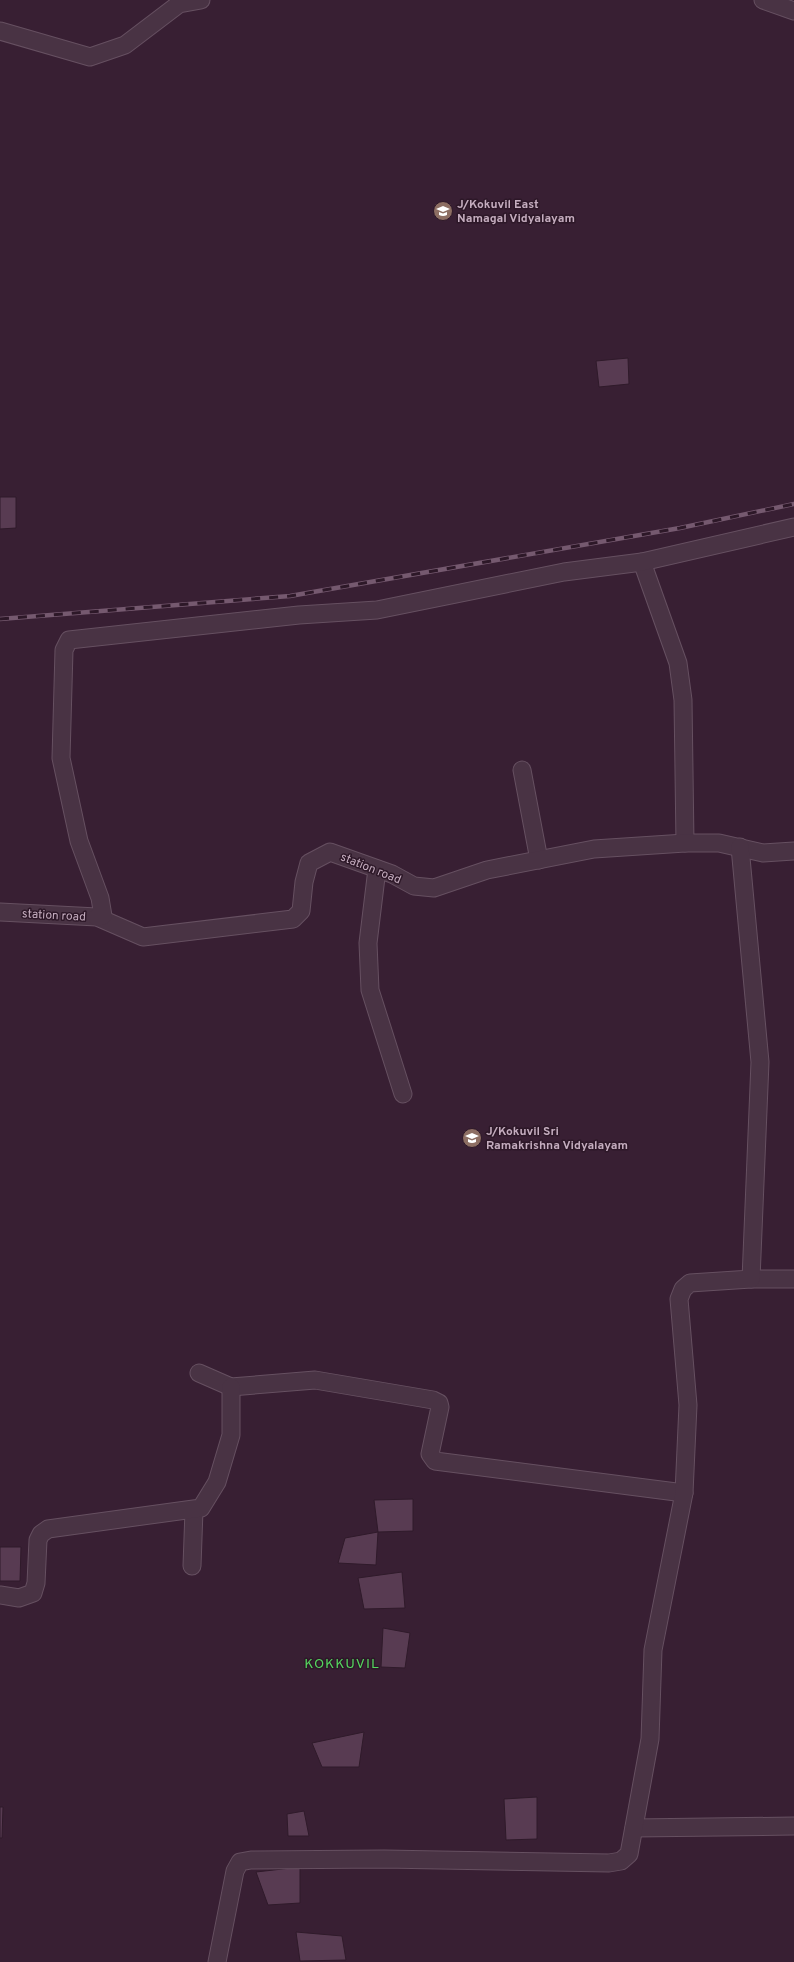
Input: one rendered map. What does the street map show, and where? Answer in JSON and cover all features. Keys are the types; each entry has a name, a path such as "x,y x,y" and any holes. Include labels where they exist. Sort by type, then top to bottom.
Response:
{"street":[{"path":"0,31 90,57 125,45 180,4 201,0"},
{"path":"763,0 794,11"},
{"path":"97,917 103,916 100,898 79,841 61,758 64,650 70,640 299,615 377,610 564,572 642,562 794,527"},
{"path":"642,562 678,663 683,700 685,843"},
{"path":"522,770 539,860"},
{"name":"station road","path":"0,912 97,917 143,937 293,919 301,911 304,882 309,863 330,852 392,874 414,886 434,888 487,870 594,849 685,843 719,843 763,853 794,851"},
{"path":"740,847 760,1062 751,1279"},
{"path":"376,869 368,943 370,990 403,1094"},
{"path":"218,1962 235,1871 240,1862 251,1860 384,1859 609,1863 622,1861 629,1854 650,1739 653,1650 684,1493 688,1405 680,1299 681,1294 683,1289 690,1283 751,1279 794,1279"},
{"path":"199,1373 231,1387 315,1380 433,1400 439,1403 440,1407 430,1454 435,1460 684,1493"},
{"path":"0,1595 19,1598 33,1593 36,1583 38,1540 41,1534 48,1529 201,1508 217,1482 231,1435 231,1387"},
{"path":"192,1566 194,1510"},
{"path":"634,1828 794,1826"}],"building":[{"path":"628,358 629,384 599,387 596,361"},
{"path":"0,497 16,497 16,528 0,529"},
{"path":"413,1499 413,1531 378,1532 374,1500"},
{"path":"378,1532 376,1565 338,1563 345,1538"},
{"path":"0,1547 21,1547 20,1581 0,1581"},
{"path":"402,1572 405,1608 364,1609 358,1578"},
{"path":"383,1628 410,1633 405,1668 381,1667"},
{"path":"364,1732 359,1767 322,1767 312,1743"},
{"path":"537,1797 537,1839 506,1840 504,1799"},
{"path":"0,1807 3,1807 2,1838 0,1838"},
{"path":"304,1811 309,1836 288,1836 287,1814"},
{"path":"300,1867 300,1903 268,1905 256,1872"},
{"path":"296,1932 342,1936 346,1960 300,1961"}],"railway":[{"path":"0,619 290,596 680,528 794,504"}],"place":[{"name":"J/Kokuvil East Namagal Vidyalayam","path":"443,211"},
{"name":"J/Kokuvil Sri Ramakrishna Vidyalayam","path":"472,1138"}],"district":[{"name":"KOKKUVIL","path":"342,1663"}]}
